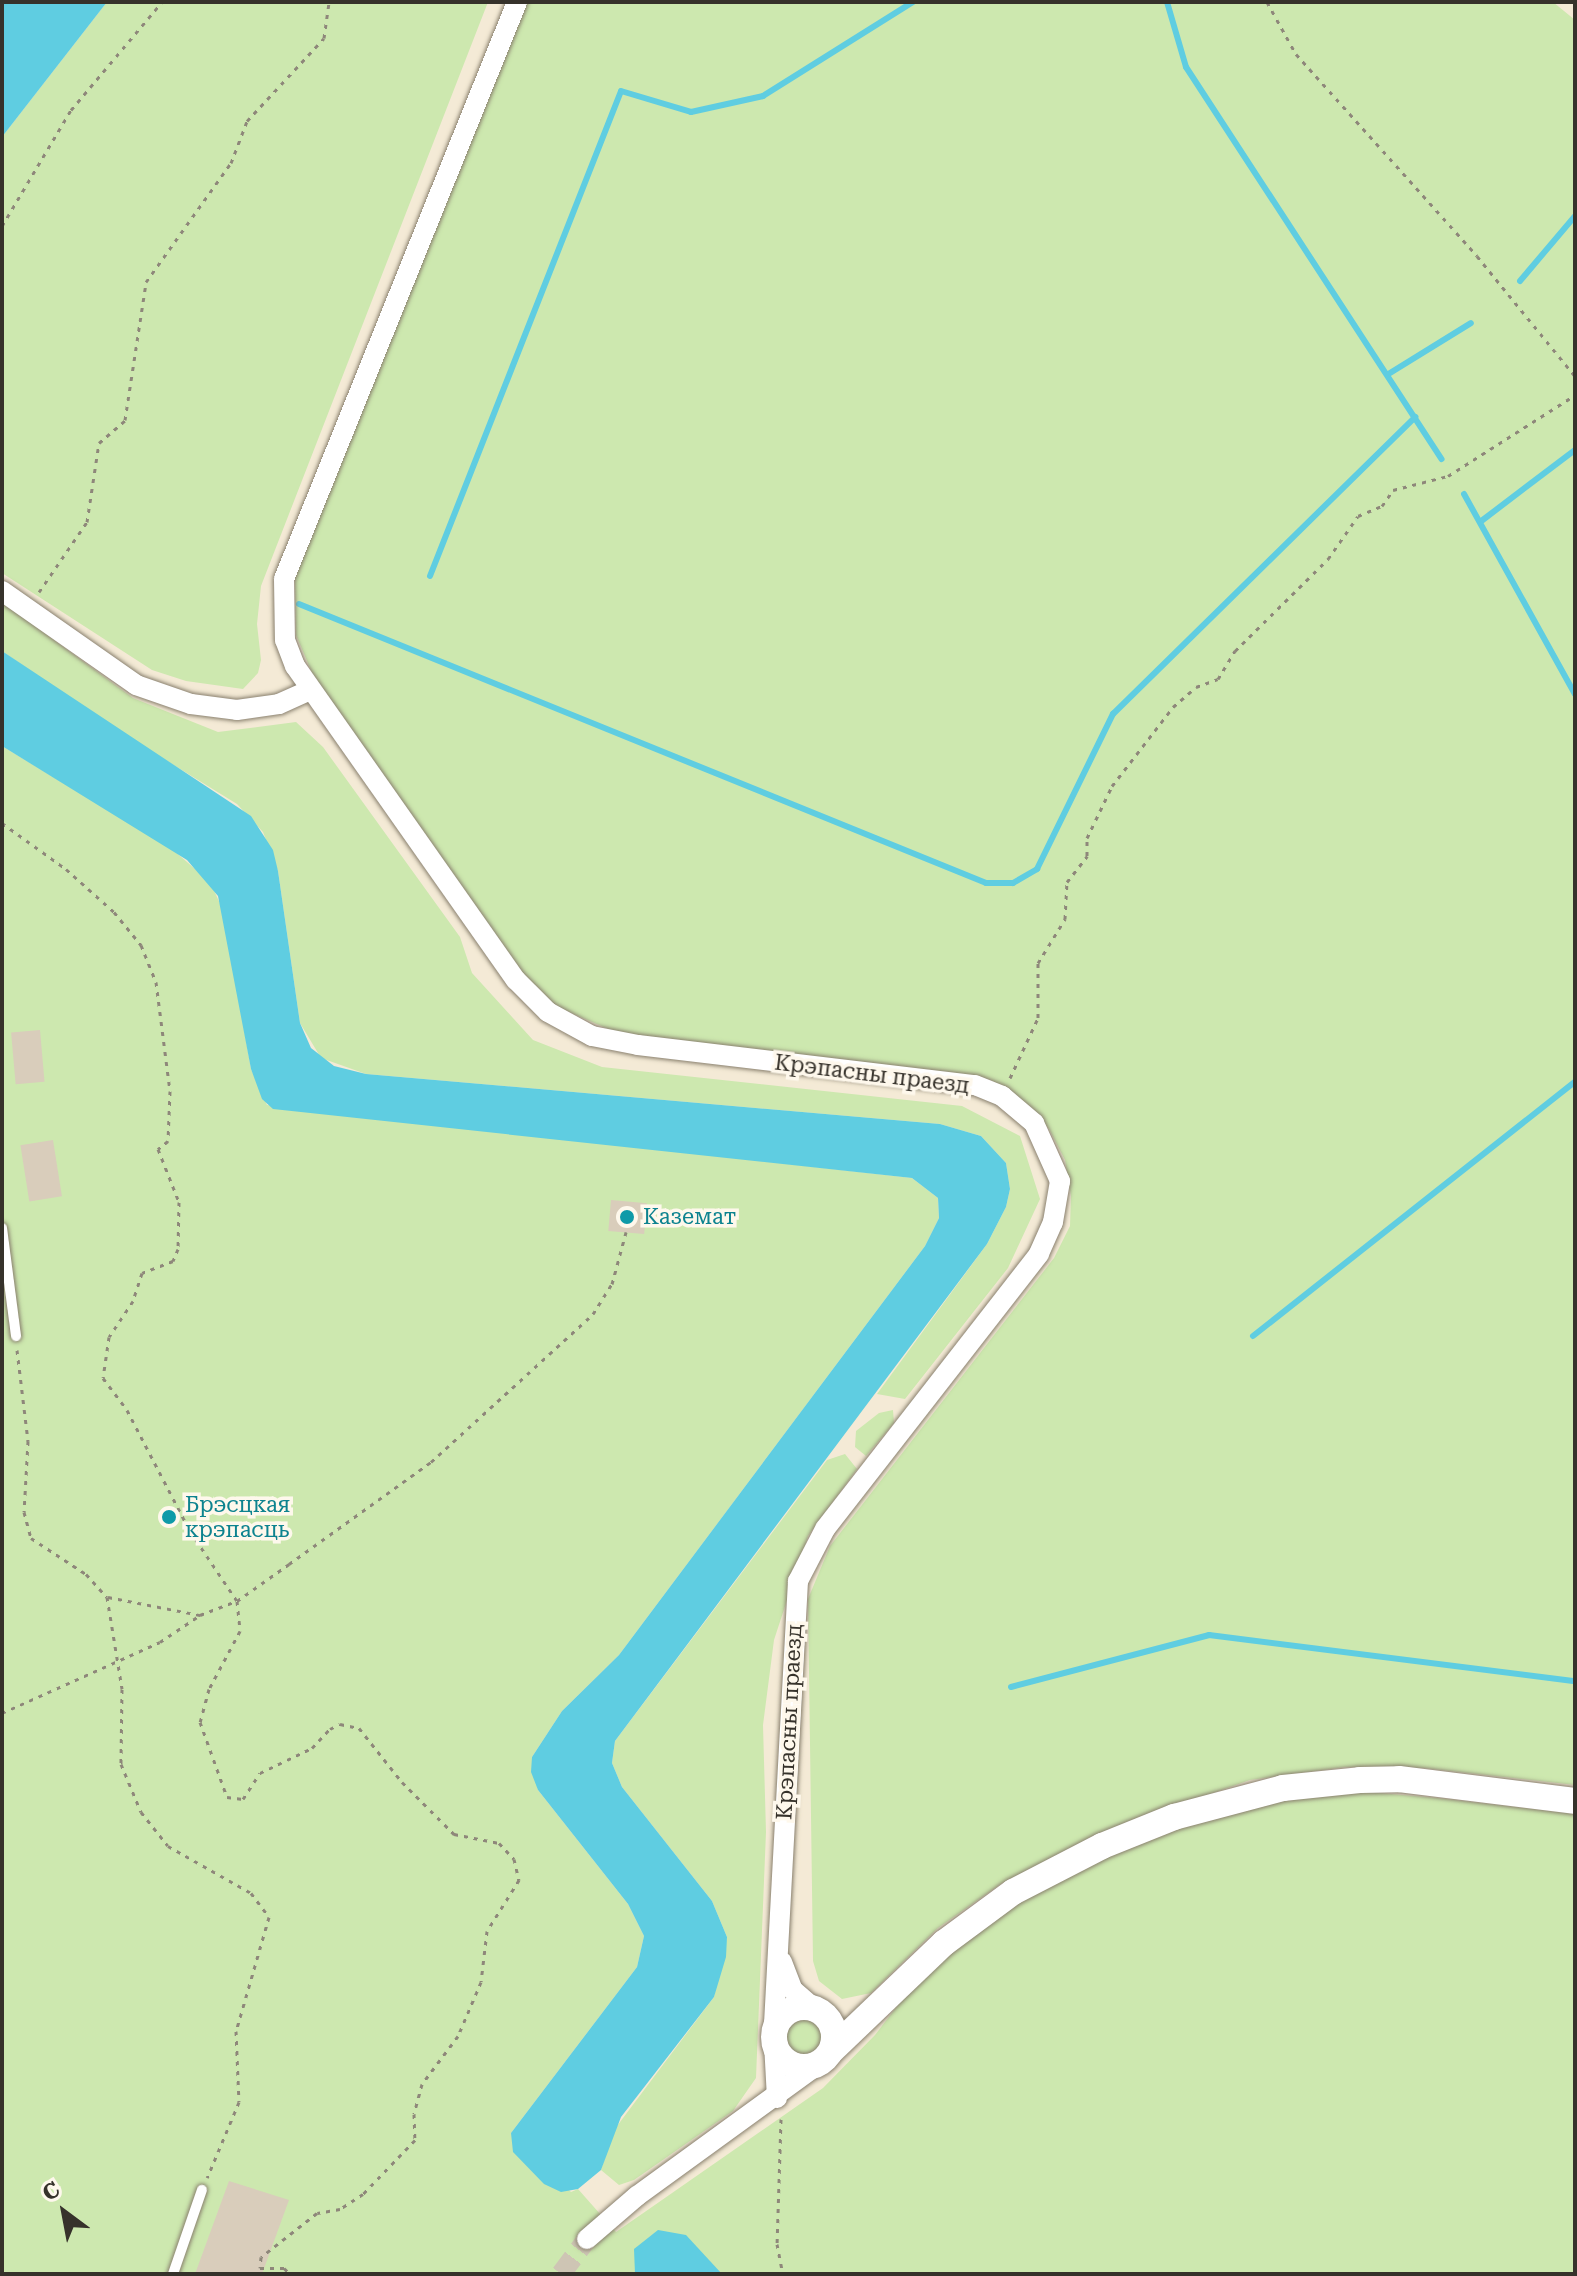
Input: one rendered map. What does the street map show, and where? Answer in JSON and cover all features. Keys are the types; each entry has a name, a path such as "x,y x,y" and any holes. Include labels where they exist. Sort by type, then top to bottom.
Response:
{"street":[{"name":"Крэпасны праезд","path":"517,2 284,579 285,640 308,691 516,980 548,1012 592,1036 623,1042 975,1085 1002,1096 1034,1123 1050,1151 1060,1181 1053,1222 1039,1254 825,1529 798,1581 774,2036 777,2098"},
{"path":"2,591 136,685 191,704 237,710 279,704 308,691"},
{"path":"587,2239 637,2196 777,2098 824,2058 882,1999 944,1943 1013,1892 1102,1846 1212,1805 1319,1783 1399,1779 1575,1801"},
{"path":"778,1946 793,1990 830,2021 824,2058"},
{"path":"824,2058 790,2064 774,2036 795,2008 856,2010 882,1999"}],"lane":[{"path":"2,1228 16,1336"},
{"path":"173,2274 202,2190"}],"path":[{"path":"2,226 71,110 162,2"},
{"path":"27,608 87,522 99,443 125,420 146,282 231,163 247,121 324,38 329,2"},
{"path":"1267,2 1296,54 1477,256 1575,376"},
{"path":"1002,1096 1038,1018 1038,963 1065,919 1067,882 1087,856 1087,838 1112,786 1173,707 1196,687 1218,679 1235,651 1328,559 1358,516 1382,506 1393,490 1407,484 1425,486 1448,476 1575,395"},
{"path":"2,823 66,869 114,912 141,945 156,982 170,1091 168,1141 158,1149 179,1202 178,1249 173,1261 142,1273 133,1301 109,1337 103,1378 127,1410 190,1531 237,1601 240,1631 213,1679 200,1722 227,1797 243,1799 260,1773 312,1748 330,1729 340,1724 359,1728 402,1782 454,1834 499,1843 514,1859 519,1880 487,1931 481,1982 458,2036 422,2084 414,2114 415,2140 363,2194 340,2209 317,2213 261,2257 260,2268 284,2268 290,2274"},
{"path":"2,1713 117,1658 160,1642 200,1615 237,1601 431,1462 593,1314 612,1284 626,1232"},
{"path":"16,1336 28,1441 24,1512 31,1538 86,1574 107,1597 122,1689 121,1764 141,1812 168,1846 251,1893 269,1917 236,2031 239,2102 202,2190"},
{"path":"107,1597 200,1615"},
{"path":"777,2098 782,2124 777,2244 783,2274"}],"green space":[{"path":"107,2 488,2 261,586 257,624 261,660 258,673 243,689 186,681 152,670 2,573 2,137"},
{"path":"522,2 1553,2 1575,20 1575,1785 1424,1768 1345,1767 1250,1780 1159,1812 1002,1883 938,1928 871,1993 842,1999 819,1981 813,1961 808,1599 830,1546 1054,1258 1070,1226 1071,1196 1065,1160 1049,1129 1031,1107 991,1080 620,1034 555,1006 509,964 321,694 296,635 295,578"},
{"path":"2,602 133,698 218,732 296,722 323,747 460,937 472,973 533,1040 602,1067 962,1106 1020,1136 1040,1199 1008,1268 905,1399 877,1394 987,1244 1006,1207 1010,1189 1006,1163 981,1136 940,1124 366,1074 321,1058 300,1023 278,871 263,832 237,804 112,727 2,651"},
{"path":"2,746 172,849 210,882 223,910 251,1069 267,1105 912,1178 938,1198 939,1218 925,1246 619,1655 562,1711 532,1757 538,1790 628,1904 644,1936 637,1967 511,2133 571,2192 578,2189 616,2232 823,2088 875,2035 918,1979 1028,1895 1153,1836 1302,1796 1357,1791 1575,1814 1575,2274 2,2274"},
{"path":"893,1410 894,1423 866,1456 855,1447 856,1431 879,1413"},
{"path":"845,1454 857,1469 808,1536 774,1640 763,1725 766,1832 756,2078 733,2111 634,2180 619,2185 601,2170 614,2130 714,1997 727,1937 712,1901 622,1787 612,1763 615,1741 827,1460"},
{"path":"794,2013 814,2013 828,2027 828,2047 814,2061 794,2061 780,2047 780,2027"}],"water":[{"path":"2,2 107,2 2,137"},
{"path":"2,651 251,816 273,850 278,871 300,1023 311,1048 334,1066 366,1074 940,1124 981,1136 1006,1163 1010,1189 1006,1207 987,1244 615,1741 612,1763 622,1787 712,1901 727,1937 726,1957 714,1997 621,2117 601,2170 578,2189 561,2192 544,2184 513,2152 511,2133 637,1967 644,1936 628,1904 538,1790 531,1772 532,1757 562,1711 619,1655 925,1246 939,1218 938,1198 912,1178 273,1109 262,1099 251,1069 218,896 187,860 2,746"},
{"path":"658,2230 686,2235 722,2274 635,2274 634,2249"}],"building":[{"path":"40,1030 45,1082 16,1084 11,1033"},
{"path":"53,1140 62,1196 29,1201 20,1145"},
{"name":"Каземат","path":"611,1200 647,1203 644,1234 608,1231"},
{"path":"229,2181 289,2200 262,2274 195,2274"}],"waterway":[{"path":"430,576 621,91 691,112 763,96 913,2"},
{"path":"1167,2 1186,67 1442,459"},
{"path":"1520,281 1575,216"},
{"path":"1390,373 1471,323"},
{"path":"299,604 986,883 1013,883 1037,869 1113,714 1415,417"},
{"path":"1480,522 1575,450"},
{"path":"1464,494 1575,694"},
{"path":"1253,1336 1575,1082"},
{"path":"1011,1687 1209,1635 1575,1681"}],"tunnel":[{"path":"561,2274 587,2239"}],"place":[{"name":"Каземат","path":"627,1217"},
{"name":"Брэсцкая крэпасць","path":"169,1517"}]}
